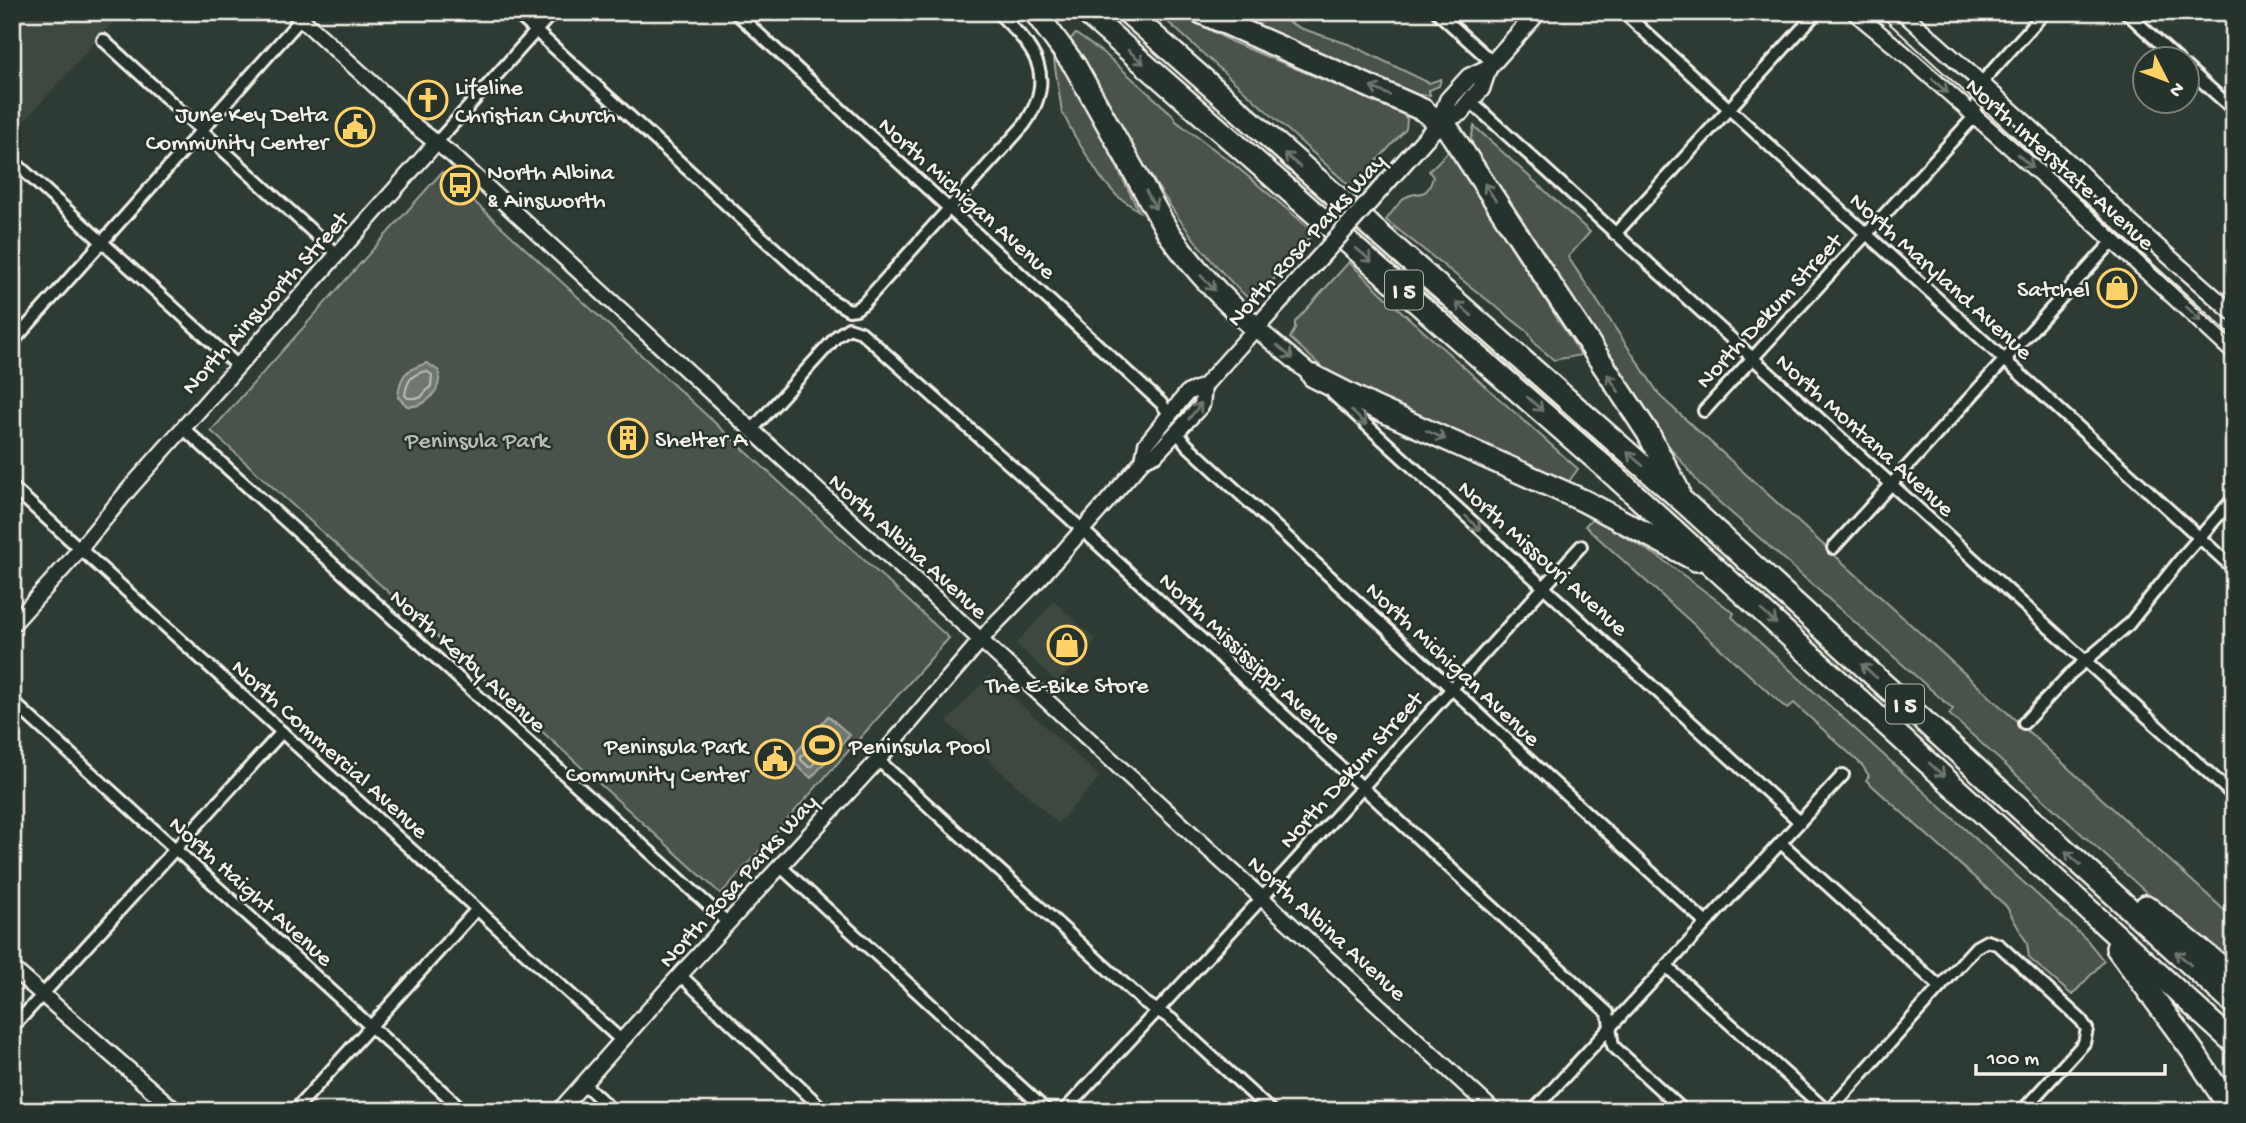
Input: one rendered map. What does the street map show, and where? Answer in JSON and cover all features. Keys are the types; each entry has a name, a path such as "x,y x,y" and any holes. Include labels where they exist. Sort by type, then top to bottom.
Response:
{"highway":[{"path":"1035,12 1075,66 1168,232 1207,281 1256,328"},
{"name":"I 5","path":"1085,12 1518,389 2234,1042"},
{"name":"I 5","path":"1127,12 1686,504 2234,1004"},
{"path":"1200,12 1423,110 1452,134 1605,372 1648,433 1686,504"},
{"path":"1313,376 1374,407 1584,501 1718,571"},
{"path":"2123,904 2144,905 2234,977"},
{"path":"2086,907 2194,1053 2232,1111"}],"main road":[{"name":"North Rosa Parks Way","path":"1256,328 1440,122 1448,100 1469,77 1490,65 1538,12"},
{"name":"North Rosa Parks Way","path":"1440,122 1461,112 1471,102 1481,89 1490,65"},
{"name":"North Missouri Avenue","path":"1256,328 1313,376"}],"street":[{"path":"516,12 830,299 843,308 852,310 864,303 1034,110 1040,85 1037,58 997,12"},
{"name":"North Ainsworth Street","path":"12,625 103,518 552,12"},
{"name":"North Michigan Avenue","path":"735,12 1161,403 1170,415"},
{"path":"1437,12 1490,65"},
{"name":"North Maryland Avenue","path":"1623,12 2234,569"},
{"path":"1615,234 1816,12"},
{"name":"North Interstate Avenue","path":"1854,12 2114,240 2234,353"},
{"name":"North Interstate Avenue","path":"1902,12 2234,314"},
{"name":"North Dekum Street","path":"1704,411 1974,117 1982,82 2045,12"},
{"path":"2126,12 2163,46"},
{"path":"12,343 202,130 301,14"},
{"name":"North Albina Avenue","path":"301,14 415,126 1494,1111"},
{"path":"103,40 337,254"},
{"path":"2200,80 2234,110"},
{"name":"North Montana Avenue","path":"1471,102 2234,796"},
{"path":"12,160 238,366"},
{"path":"1833,548 2114,240"},
{"name":"North Mississippi Avenue","path":"751,431 837,336 852,328 861,332 1082,530 1608,1013 1613,1046 1684,1111"},
{"name":"North Rosa Parks Way","path":"1143,460 1146,444 1187,393 1204,386 1256,328"},
{"name":"North Missouri Avenue","path":"1313,376 1800,822"},
{"name":"North Rosa Parks Way","path":"559,1111 878,760 980,641 1143,460 1156,454 1202,405 1204,386"},
{"name":"North Kerby Avenue","path":"183,428 728,923"},
{"name":"North Michigan Avenue","path":"1177,432 1182,441 1705,922"},
{"name":"North Commercial Avenue","path":"12,487 622,1041"},
{"path":"2024,723 2070,674 2128,625 2198,537 2234,498"},
{"name":"North Dekum Street","path":"1064,1111 1581,547"},
{"name":"North Haight Avenue","path":"12,701 464,1111"},
{"path":"12,1028 282,732"},
{"path":"878,760 1143,1002 1171,1019 1271,1111"},
{"path":"1533,1111 1843,775"},
{"path":"1781,842 1940,987"},
{"path":"780,866 1046,1111"},
{"path":"294,1111 477,909"},
{"path":"1666,966 1828,1111 1976,947 1987,941 1999,945 2081,1020 2087,1029 2084,1042 2022,1111"},
{"path":"12,968 176,1111"},
{"path":"680,975 825,1111"},
{"path":"583,1083 612,1111"}],"shaded area":[{"path":"12,12 122,12 12,135"},
{"path":"1054,601 1096,640 1058,683 1016,644"},
{"path":"989,675 1100,777 1058,823 947,722"}],"green space":[{"path":"1018,12 1029,12 1069,72 1139,211 1117,196 1101,178 1074,135 1062,112 1054,60 1037,30"},
{"path":"1157,12 1177,12 1232,42 1402,113 1407,119 1406,129 1352,188"},
{"path":"1224,12 1269,12 1300,28 1351,45 1429,83 1441,79 1439,86 1429,90 1430,95 1413,95"},
{"path":"1076,34 1106,55 1172,114 1176,121 1231,162 1314,232 1263,292 1254,294 1249,299 1221,271 1172,209 1069,40"},
{"path":"1474,126 1590,232 1568,257 1661,397 2234,919 2234,964 2148,894 1949,714 1953,709 1702,487 1650,422 1586,328 1474,148 1471,139"},
{"path":"1449,151 1581,355 1554,360 1535,344 1528,332 1386,220 1403,199 1428,189 1433,177 1429,171"},
{"name":"Peninsula Park","path":"442,172 949,638 721,894 211,431"},
{"path":"1349,262 1578,469 1567,484 1346,383 1324,369 1290,338 1295,322"},
{"path":"1593,518 1659,557 1734,613 1732,617 2087,940 2104,961 2072,995 2029,958 2027,943 2006,906 1866,780 1869,776 1862,765 1794,703 1787,709 1585,526"}],"water":[{"path":"427,363 439,371 438,385 426,401 407,406 398,397 402,378 413,368"},
{"name":"Peninsula Pool","path":"828,716 850,735 811,778 793,762 794,755"}],"tram line":[{"path":"1877,12 2234,338"}],"place":[{"name":"Lifeline Christian Church","path":"428,100"},
{"name":"June Key Delta Community Center","path":"355,127"},
{"name":"North Albina & Ainsworth","path":"460,185"},
{"name":"Satchel","path":"2117,288"},
{"name":"Shelter A","path":"628,438"},
{"name":"The E-Bike Store","path":"1067,645"},
{"name":"Peninsula Pool","path":"822,745"},
{"name":"Peninsula Park Community Center","path":"775,759"}]}
